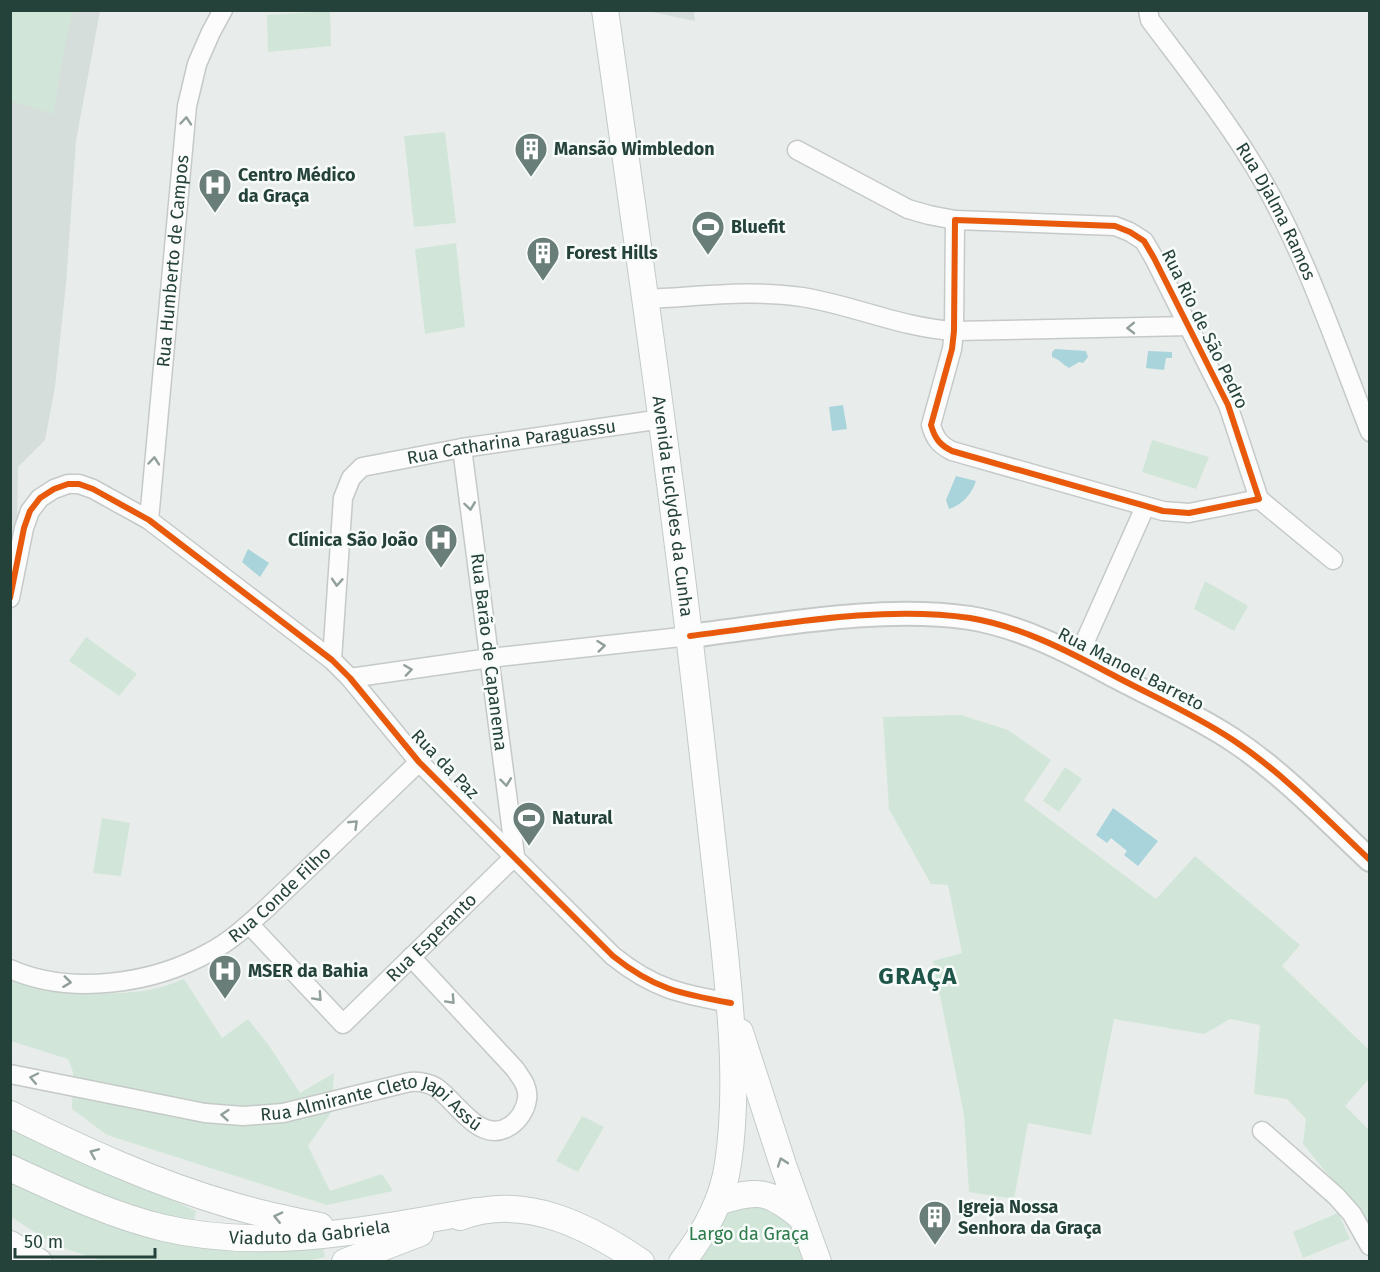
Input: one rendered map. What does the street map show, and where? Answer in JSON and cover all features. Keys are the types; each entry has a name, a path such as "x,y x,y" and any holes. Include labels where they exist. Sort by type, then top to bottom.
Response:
{"main road":[{"name":"Avenida Euclydes da Cunha","path":"605,10 690,636 730,1003"},
{"path":"686,1257 718,1202 728,1164 733,1088 730,1003"},
{"path":"730,1003 818,1262"},
{"path":"10,1114 66,1142 210,1198 285,1219 356,1232"},
{"name":"Viaduto da Gabriela","path":"10,1168 112,1212 163,1228 214,1237 257,1239 356,1232 476,1211"},
{"path":"718,1202 745,1193 764,1195 781,1201 801,1217"},
{"path":"345,1262 476,1211 497,1209 545,1213 592,1231 640,1262"},
{"path":"10,1244 39,1262"}],"street":[{"name":"Rua Humberto de Campos","path":"149,519 188,106 197,64 223,10"},
{"name":"Rua Djalma Ramos","path":"1148,10 1150,20 1247,154 1277,207 1310,277 1370,432"},
{"name":"Rua Rio de São Pedro","path":"797,150 908,209 929,215 955,220 1114,226 1144,241 1228,405 1259,499"},
{"path":"955,220 952,349 931,425 934,436 942,446 952,452 1162,511 1189,513 1259,499 1333,560"},
{"path":"646,299 779,294 805,298 930,330 1189,327"},
{"name":"Rua Catharina Paraguassu","path":"332,660 343,498 351,478 362,467 462,448 662,419"},
{"name":"Rua Barão de Capanema","path":"462,448 515,856"},
{"path":"10,598 24,528 30,511 40,498 54,489 68,484 80,484 149,519"},
{"path":"1078,657 1145,507"},
{"name":"Rua da Paz","path":"149,519 332,660 350,678 419,762 515,856 576,921 633,972 658,986 690,996 730,1003"},
{"name":"Rua Manoel Barreto","path":"690,636 846,617 939,616 972,619 1001,626 1034,637 1078,657 1233,740 1278,775 1370,860"},
{"path":"350,678 490,658 690,636"},
{"name":"Rua Conde Filho","path":"10,969 60,982 95,985 171,970 211,952 249,924 419,762"},
{"name":"Rua Esperanto","path":"249,924 343,1024 515,856"},
{"name":"Rua Almirante Cleto Japi Assú","path":"10,1074 205,1113 243,1116 283,1113 421,1081 436,1088 474,1124 487,1130 500,1131 512,1125 522,1114 527,1098 525,1083 515,1069 411,957"},
{"path":"1262,1131 1336,1196 1352,1214 1370,1246"}],"shaded area":[{"path":"11,11 100,11 76,141 66,284 55,387 45,440 18,467 17,529 11,562"},
{"path":"647,11 694,11 695,21"}],"green space":[{"path":"11,10 73,11 53,114 11,101"},
{"path":"330,11 331,46 268,52 267,15"},
{"path":"445,132 456,223 414,227 404,136"},
{"path":"456,243 465,327 425,334 415,249"},
{"path":"1152,440 1209,457 1196,489 1142,472"},
{"path":"1205,581 1248,606 1234,631 1194,609"},
{"path":"86,637 137,674 119,696 69,661"},
{"path":"961,715 1008,730 1051,760 1024,800 1156,899 1195,856 1300,945 1282,966 1369,1050 1369,1079 1345,1106 1369,1130 1369,1225 1303,1144 1306,1119 1287,1099 1254,1094 1260,1025 1230,1019 1204,1034 1114,1019 1091,1135 1028,1123 1014,1199 969,1192 964,1115 933,961 962,953 948,885 931,884 889,809 883,717"},
{"path":"1065,767 1082,779 1059,812 1043,801"},
{"path":"102,818 130,823 121,876 93,873"},
{"path":"11,979 61,991 96,994 149,990 184,979 222,1038 248,1019 270,1047 300,1093 334,1073 331,1113 308,1146 330,1191 382,1174 393,1191 327,1205 107,1135 72,1109 73,1072 68,1059 11,1041"},
{"path":"582,1116 604,1127 578,1172 556,1161"},
{"path":"11,1127 196,1211 193,1225 90,1198 11,1161"},
{"path":"10,1181 88,1215 323,1246 325,1257 303,1262 102,1261 55,1245 11,1217"},
{"name":"Largo da Graça","path":"739,1206 758,1206 785,1220 797,1235 808,1261 699,1262 691,1257 709,1227"},
{"path":"1338,1213 1350,1239 1303,1258 1293,1232"}],"water":[{"path":"1055,349 1086,351 1088,357 1083,363 1079,362 1069,368 1052,357"},
{"path":"1148,351 1172,352 1172,358 1166,358 1164,370 1146,368"},
{"path":"843,405 847,429 832,431 829,407"},
{"path":"956,476 976,481 966,498 949,509 946,500"},
{"path":"248,549 269,563 260,577 242,562"},
{"path":"1113,808 1158,841 1138,866 1124,855 1127,851 1111,838 1107,843 1096,835"}],"cycle path":[{"path":"955,220 1115,226 1144,241 1228,405 1259,499 1189,513 1163,511 952,451 941,444 931,425 952,349 955,220"},
{"path":"10,598 24,528 30,511 40,498 54,489 68,484 79,484 93,489 149,520 332,660 350,678 419,762 613,956 642,976 669,989 731,1003"},
{"path":"690,636 830,618 901,614 970,618 1006,627 1076,656 1187,713 1233,740 1287,782 1370,860"}],"place":[{"name":"Mansão Wimbledon","path":"531,178"},
{"name":"Centro Médico da Graça","path":"215,214"},
{"name":"Bluefit","path":"708,256"},
{"name":"Forest Hills","path":"543,282"},
{"name":"Clínica São João","path":"441,569"},
{"name":"Natural","path":"529,847"},
{"name":"MSER da Bahia","path":"225,1000"},
{"name":"Igreja Nossa Senhora da Graça","path":"935,1246"}],"district":[{"name":"GRAÇA","path":"918,976"}]}
